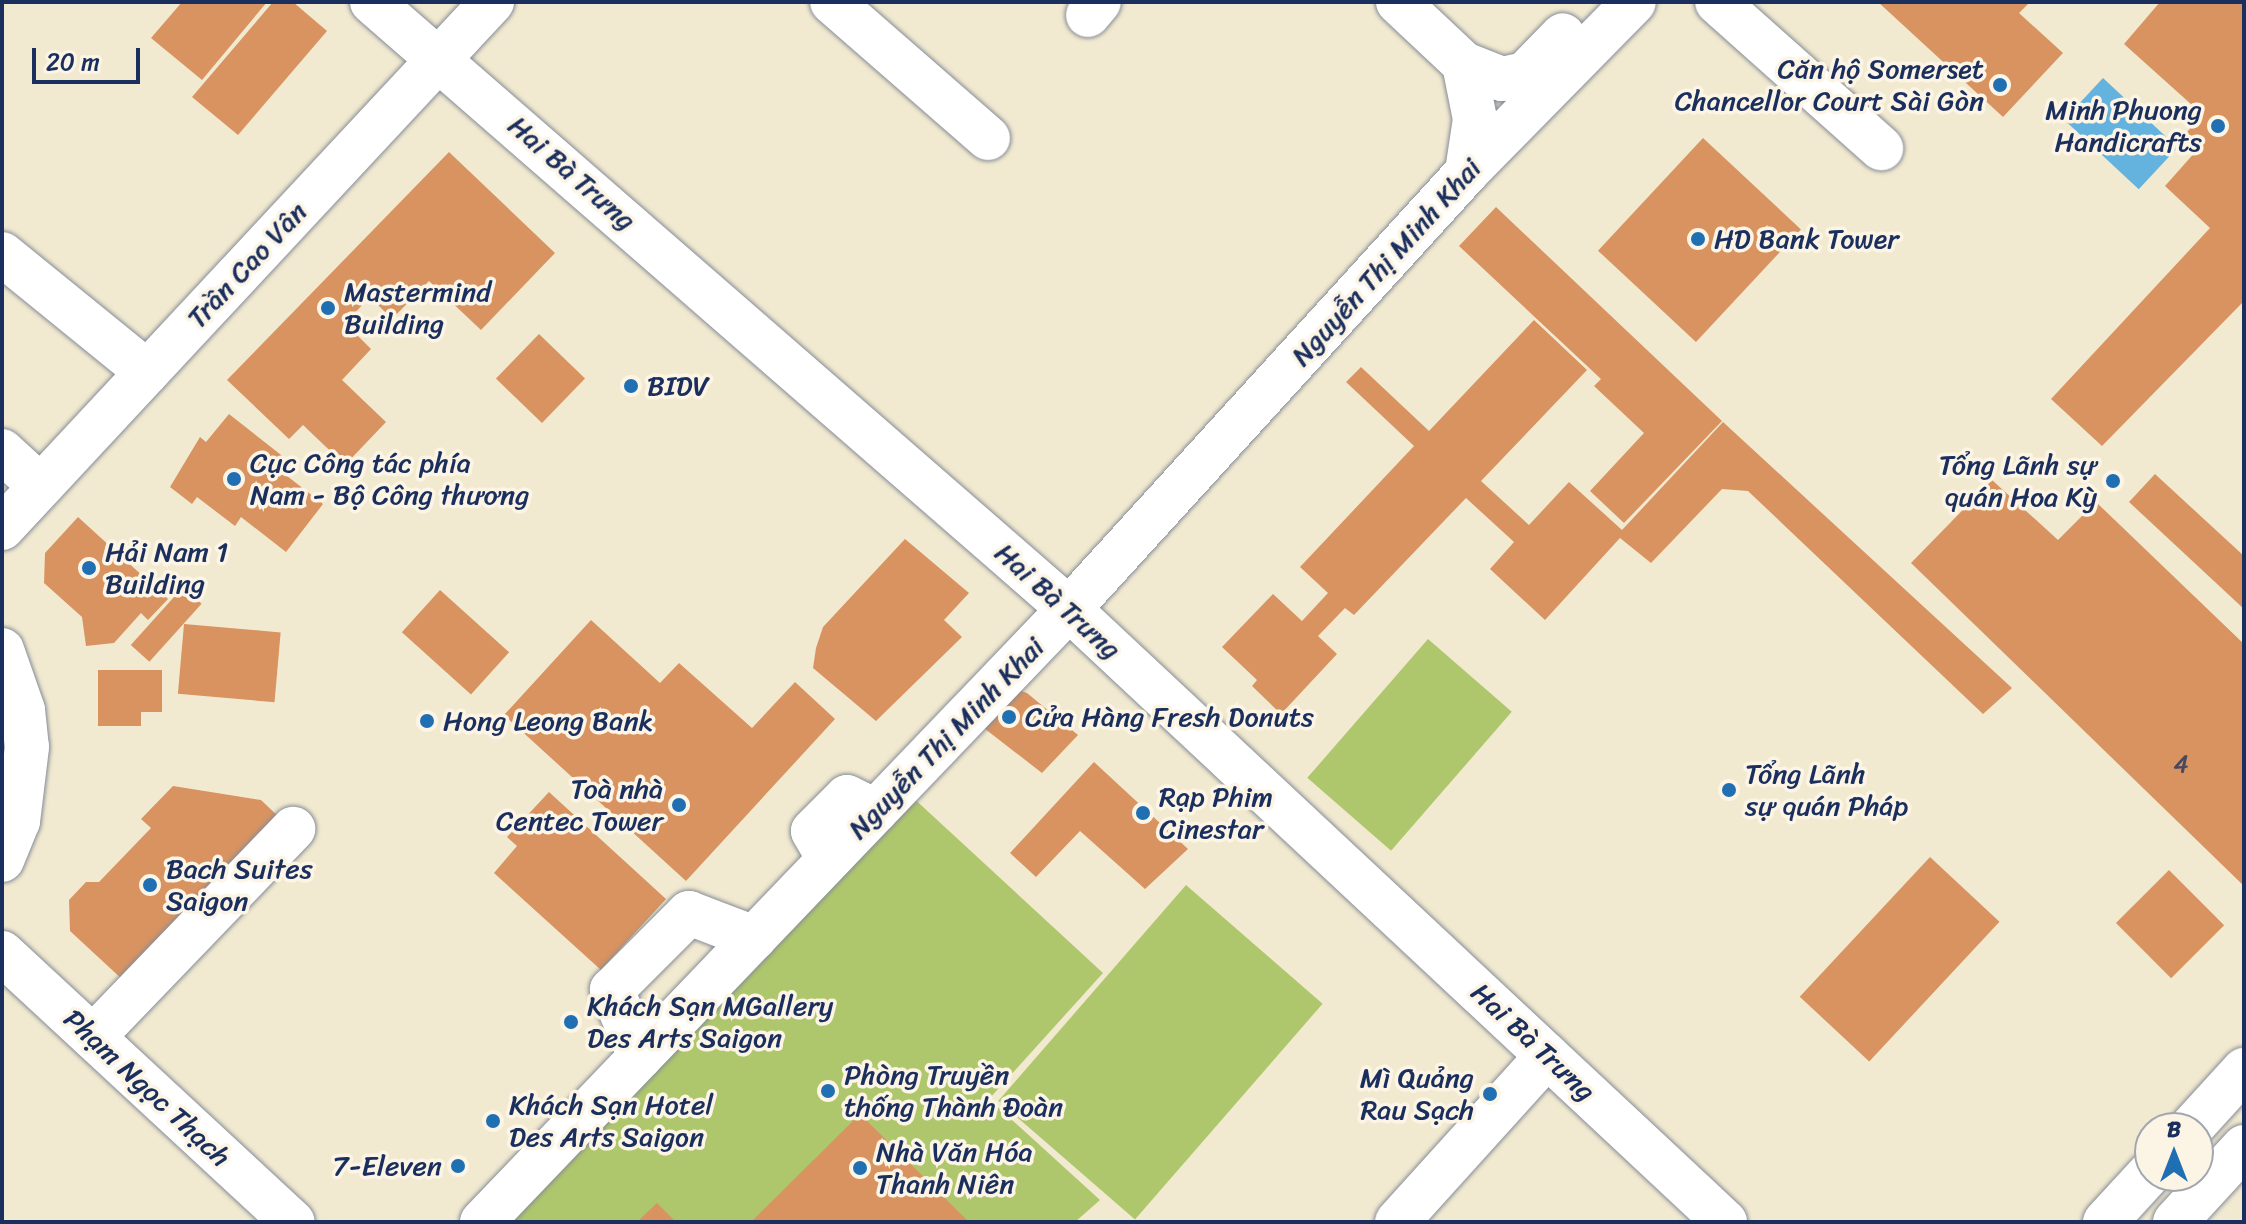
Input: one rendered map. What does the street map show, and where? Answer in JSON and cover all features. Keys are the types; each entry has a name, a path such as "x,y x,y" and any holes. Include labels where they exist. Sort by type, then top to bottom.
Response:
{"main road":[{"name":"Hai Bà Trưng","path":"372,2 440,58 1069,609 1725,1222"},
{"name":"Trần Cao Vân","path":"2,528 492,2"},
{"path":"832,2 988,138"},
{"path":"1398,2 1464,64 1502,79 1525,74 1595,2"},
{"name":"Nguyễn Thị Minh Khai","path":"482,1222 1069,609 1467,172 1634,2"},
{"path":"1717,2 1881,148"},
{"path":"1464,64 1475,119 1467,172"},
{"path":"2,254 147,372"},
{"path":"2,451 40,486"},
{"path":"2,650 23,710 27,747 18,821 2,860"},
{"path":"93,1037 293,829"},
{"path":"640,1057 612,990 689,913 754,938"},
{"name":"Phạm Ngọc Thạch","path":"2,953 293,1222"},
{"path":"1397,1222 1547,1056"},
{"path":"2175,1222 2244,1147"},
{"path":"2105,1222 2134,1190"}],"green space":[{"path":"1428,639 1512,712 1391,851 1307,778"},
{"name":"Nhà Văn Hóa Thanh Niên","path":"896,782 1103,973 989,1099 1100,1200 1075,1222 483,1222"},
{"path":"1186,885 1323,1004 1135,1220 998,1101"}],"water":[{"path":"2103,78 2178,148 2139,189 2064,120"}],"building":[{"path":"182,2 267,2 202,80 151,38"},
{"path":"273,2 293,2 327,31 238,135 192,97"},
{"name":"Căn hộ Somerset Chancellor Court Sài Gòn","path":"1878,2 2030,2 2019,13 2063,53 2003,117"},
{"path":"2160,2 2244,2 2244,301 2102,446 2051,399 2210,228 2165,186 2197,150 2183,137 2202,114 2124,44"},
{"name":"HD Bank Tower","path":"1703,138 1801,229 1696,342 1598,251"},
{"name":"Mastermind Building","path":"449,152 555,253 481,330 429,281 392,319 370,297 345,323 371,349 342,380 386,422 345,465 303,425 289,439 227,380"},
{"path":"1496,207 1722,421 1624,523 1590,491 1644,433 1594,386 1601,379 1459,246"},
{"path":"1534,320 1587,370 1481,481 1529,525 1569,482 1622,530 1723,422 2012,688 1983,714 1748,491 1722,489 1651,563 1620,538 1545,620 1490,569 1514,542 1466,498 1354,615 1345,608 1318,636 1337,654 1281,714 1252,686 1257,680 1222,647 1273,594 1302,621 1328,593 1300,567 1414,446 1346,382 1361,367 1429,431"},
{"path":"539,334 585,378 542,423 496,379"},
{"name":"Cục Công tác phía Nam - Bộ Công thương","path":"229,414 290,462 282,472 323,504 286,552 241,517 235,526 197,497 192,504 170,487 200,437 206,442"},
{"path":"2155,474 2244,556 2244,609 2129,502"},
{"name":"Tổng Lãnh sự quán Hoa Kỳ","path":"1992,480 2058,540 2096,502 2244,644 2244,886 1911,563"},
{"name":"Hải Nam 1 Building","path":"78,517 168,599 148,620 141,613 114,643 86,646 82,617 44,583 45,553"},
{"path":"905,539 969,593 944,620 962,637 876,721 813,668 816,648 823,627"},
{"path":"183,587 202,604 149,662 131,645"},
{"path":"440,590 509,652 471,695 402,632"},
{"name":"Toà nhà Centec Tower","path":"591,620 660,683 679,663 752,728 795,682 835,719 686,881 504,715"},
{"path":"184,624 281,632 275,702 178,694"},
{"path":"98,670 162,670 162,712 141,712 141,726 98,726"},
{"path":"1012,688 1027,693 1078,735 1042,773 971,718"},
{"path":"1094,762 1188,849 1145,889 1080,831 1036,877 1010,853"},
{"name":"Bach Suites Saigon","path":"173,786 261,800 280,818 124,981 70,931 69,900 86,882 99,882 151,828 141,819"},
{"path":"549,792 666,899 601,970 494,873 517,846 507,837"},
{"path":"1930,857 1999,922 1869,1061 1800,997"},
{"path":"2169,870 2224,925 2171,978 2116,923"},
{"name":"Nhà Văn Hóa Thanh Niên","path":"860,1114 969,1222 751,1222"},
{"path":"657,1203 676,1222 637,1222"}],"place":[{"name":"Căn hộ Somerset Chancellor Court Sài Gòn","path":"2000,85"},
{"name":"Minh Phuong Handicrafts","path":"2218,126"},
{"name":"HD Bank Tower","path":"1698,239"},
{"name":"Mastermind Building","path":"328,308"},
{"name":"BIDV","path":"631,386"},
{"name":"Cục Công tác phía Nam - Bộ Công thương","path":"234,479"},
{"name":"Tổng Lãnh sự quán Hoa Kỳ","path":"2113,481"},
{"name":"Hải Nam 1 Building","path":"89,568"},
{"name":"Cửa Hàng Fresh Donuts","path":"1009,717"},
{"name":"Hong Leong Bank","path":"427,721"},
{"name":"Tổng Lãnh sự quán Pháp","path":"1729,790"},
{"name":"Toà nhà Centec Tower","path":"679,805"},
{"name":"Rạp Phim Cinestar","path":"1143,813"},
{"name":"Bach Suites Saigon","path":"150,885"},
{"name":"Khách Sạn MGallery Des Arts Saigon","path":"571,1022"},
{"name":"Phòng Truyền thống Thành Đoàn","path":"828,1091"},
{"name":"Mì Quảng Rau Sạch","path":"1490,1094"},
{"name":"Khách Sạn Hotel Des Arts Saigon","path":"493,1121"},
{"name":"7-Eleven","path":"458,1166"},
{"name":"Nhà Văn Hóa Thanh Niên","path":"860,1168"}]}
